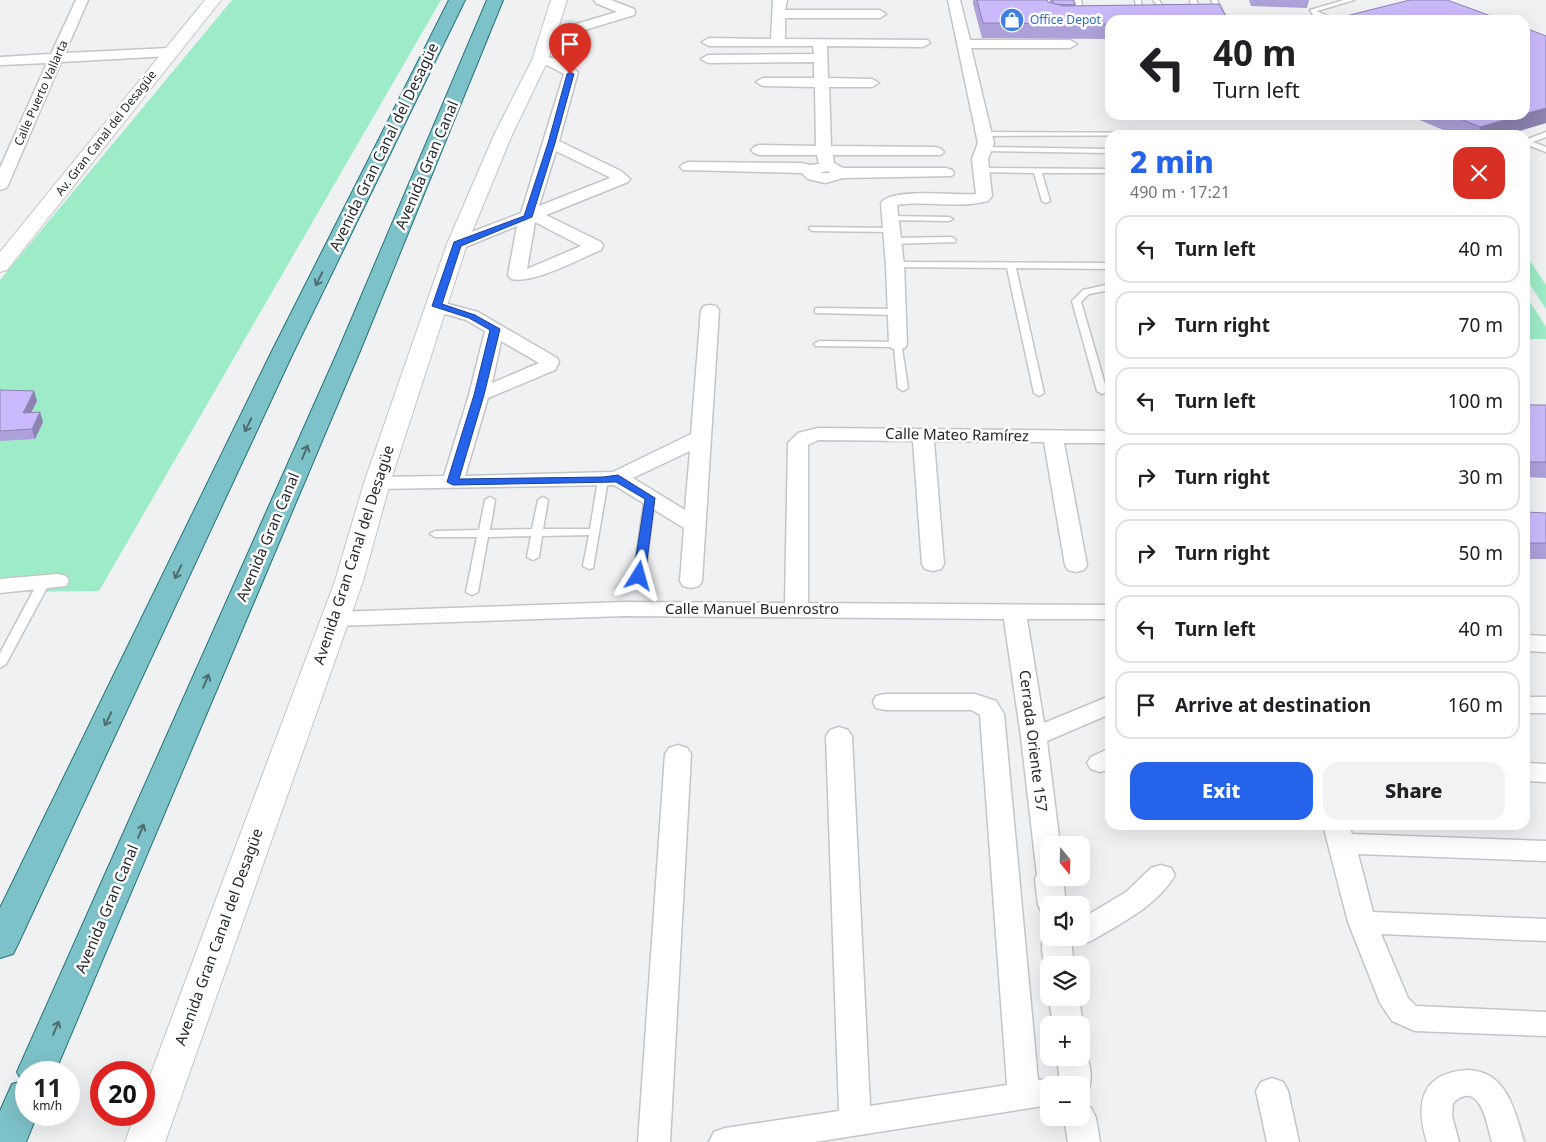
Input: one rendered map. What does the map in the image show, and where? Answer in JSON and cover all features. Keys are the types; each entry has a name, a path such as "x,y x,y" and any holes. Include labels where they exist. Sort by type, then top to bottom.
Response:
{"main road":[{"name":"Avenida Gran Canal del Desagüe","path":"0,944 282,353 456,0"},
{"name":"Avenida Gran Canal","path":"41,1061 349,351 495,0"},
{"path":"6,1142 15,1121"}],"street":[{"name":"Calle Puerto Vallarta","path":"0,185 82,0"},
{"name":"Av. Gran Canal del Desagüe","path":"1,263 213,0"},
{"name":"Avenida Gran Canal del Desagüe","path":"145,1142 335,619 377,483 457,244 502,135 543,49 559,0"},
{"path":"585,27 591,0"},
{"path":"531,216 595,246 526,275 519,276 517,273 531,216 571,72 553,62 543,49 585,27 629,12 600,0"},
{"path":"778,43 779,1 781,0"},
{"path":"898,344 895,265 889,206 892,201 982,198 984,193 980,159 986,143 954,0"},
{"path":"779,14 880,14"},
{"path":"709,42 924,43"},
{"path":"820,42 824,151 833,170"},
{"path":"963,44 1070,44"},
{"path":"0,61 170,52"},
{"path":"708,59 821,77 872,89"},
{"path":"763,77 821,77"},
{"path":"457,244 622,179 552,143"},
{"path":"759,150 936,152"},
{"path":"688,167 801,168 810,170 817,167 833,170 946,173"},
{"path":"437,306 472,316 548,360 550,364 479,395"},
{"path":"691,581 710,310"},
{"path":"453,482 479,395 495,329"},
{"name":"Calle Mateo Ramírez","path":"796,608 798,443 804,437 818,434 1105,437"},
{"path":"923,434 933,564"},
{"path":"1053,436 1076,566"},
{"path":"377,483 611,479 702,437"},
{"path":"611,479 650,498 694,525"},
{"path":"0,586 51,581"},
{"name":"Calle Manuel Buenrostro","path":"335,619 624,609 796,608 1105,612"},
{"name":"Cerrada Oriente 157","path":"1014,610 1034,737 1045,836"},
{"path":"1530,643 1546,644"},
{"path":"725,1142 1037,1093 992,714 987,707 975,702 886,702"},
{"path":"1530,705 1546,705"},
{"path":"1034,737 1105,706"},
{"path":"839,736 855,1121"},
{"path":"654,1142 678,754"},
{"path":"1530,772 1546,773"},
{"path":"1546,851 1338,834 1362,922 1395,1003 1406,1016 1415,1019 1546,1024"},
{"path":"1090,928 1136,900 1161,875"},
{"path":"1362,922 1546,930"},
{"path":"1442,1142 1435,1114 1438,1098 1446,1088 1462,1083 1480,1085 1489,1094 1497,1106 1508,1142"},
{"path":"1272,1091 1283,1142"},
{"path":"1081,1126 1084,1142"}],"lane":[{"path":"1078,0 1079,16 1092,16"},
{"path":"1138,0 1141,15"},
{"path":"1156,0 1160,7 1185,9 1193,7 1195,4 1193,0"},
{"path":"1214,0 1222,15"},
{"path":"1318,15 1313,10 1351,0"},
{"path":"984,134 1105,134"},
{"path":"1530,140 1546,134"},
{"path":"1530,144 1546,150"},
{"path":"984,149 1105,151"},
{"path":"982,170 1105,171"},
{"path":"1037,170 1046,201"},
{"path":"891,230 949,219"},
{"path":"813,229 891,230 952,240"},
{"path":"895,265 1105,266"},
{"path":"1011,267 1039,393"},
{"path":"1102,391 1076,301 1086,292 1105,288"},
{"path":"818,311 896,312"},
{"path":"819,344 898,344 903,388"},
{"path":"589,566 594,532 611,479"},
{"path":"639,576 650,498"},
{"path":"472,592 490,500"},
{"path":"533,557 543,500"},
{"path":"434,534 537,531 594,532"},
{"path":"0,664 51,581"}],"green space":[{"path":"232,0 441,0 99,591 0,592 0,280"},
{"path":"1530,261 1546,285 1546,309 1530,285"},
{"path":"1530,302 1546,327 1546,339 1530,339"}],"building":[{"path":"977,0 1047,0 1048,2 1064,6 1219,4 1225,15 1105,15 1105,24 983,23"},
{"path":"1052,0 1073,0 1075,5 1054,4"},
{"path":"1410,0 1447,0 1488,15 1350,15"},
{"path":"1530,30 1546,36 1546,108 1530,113"},
{"path":"1463,120 1504,120 1480,127"},
{"path":"0,390 34,391 23,413 40,412 32,429 0,431"},
{"path":"1530,405 1546,405 1546,462 1530,462"},
{"path":"1530,512 1546,513 1546,543 1530,543"}],"place":[{"name":"Office Depot","path":"1012,20"}],"route":[{"path":"570,74 552,143 528,217 457,244 437,306 472,316 495,329 479,395 453,482 603,480 618,478 650,498 639,576"}]}
